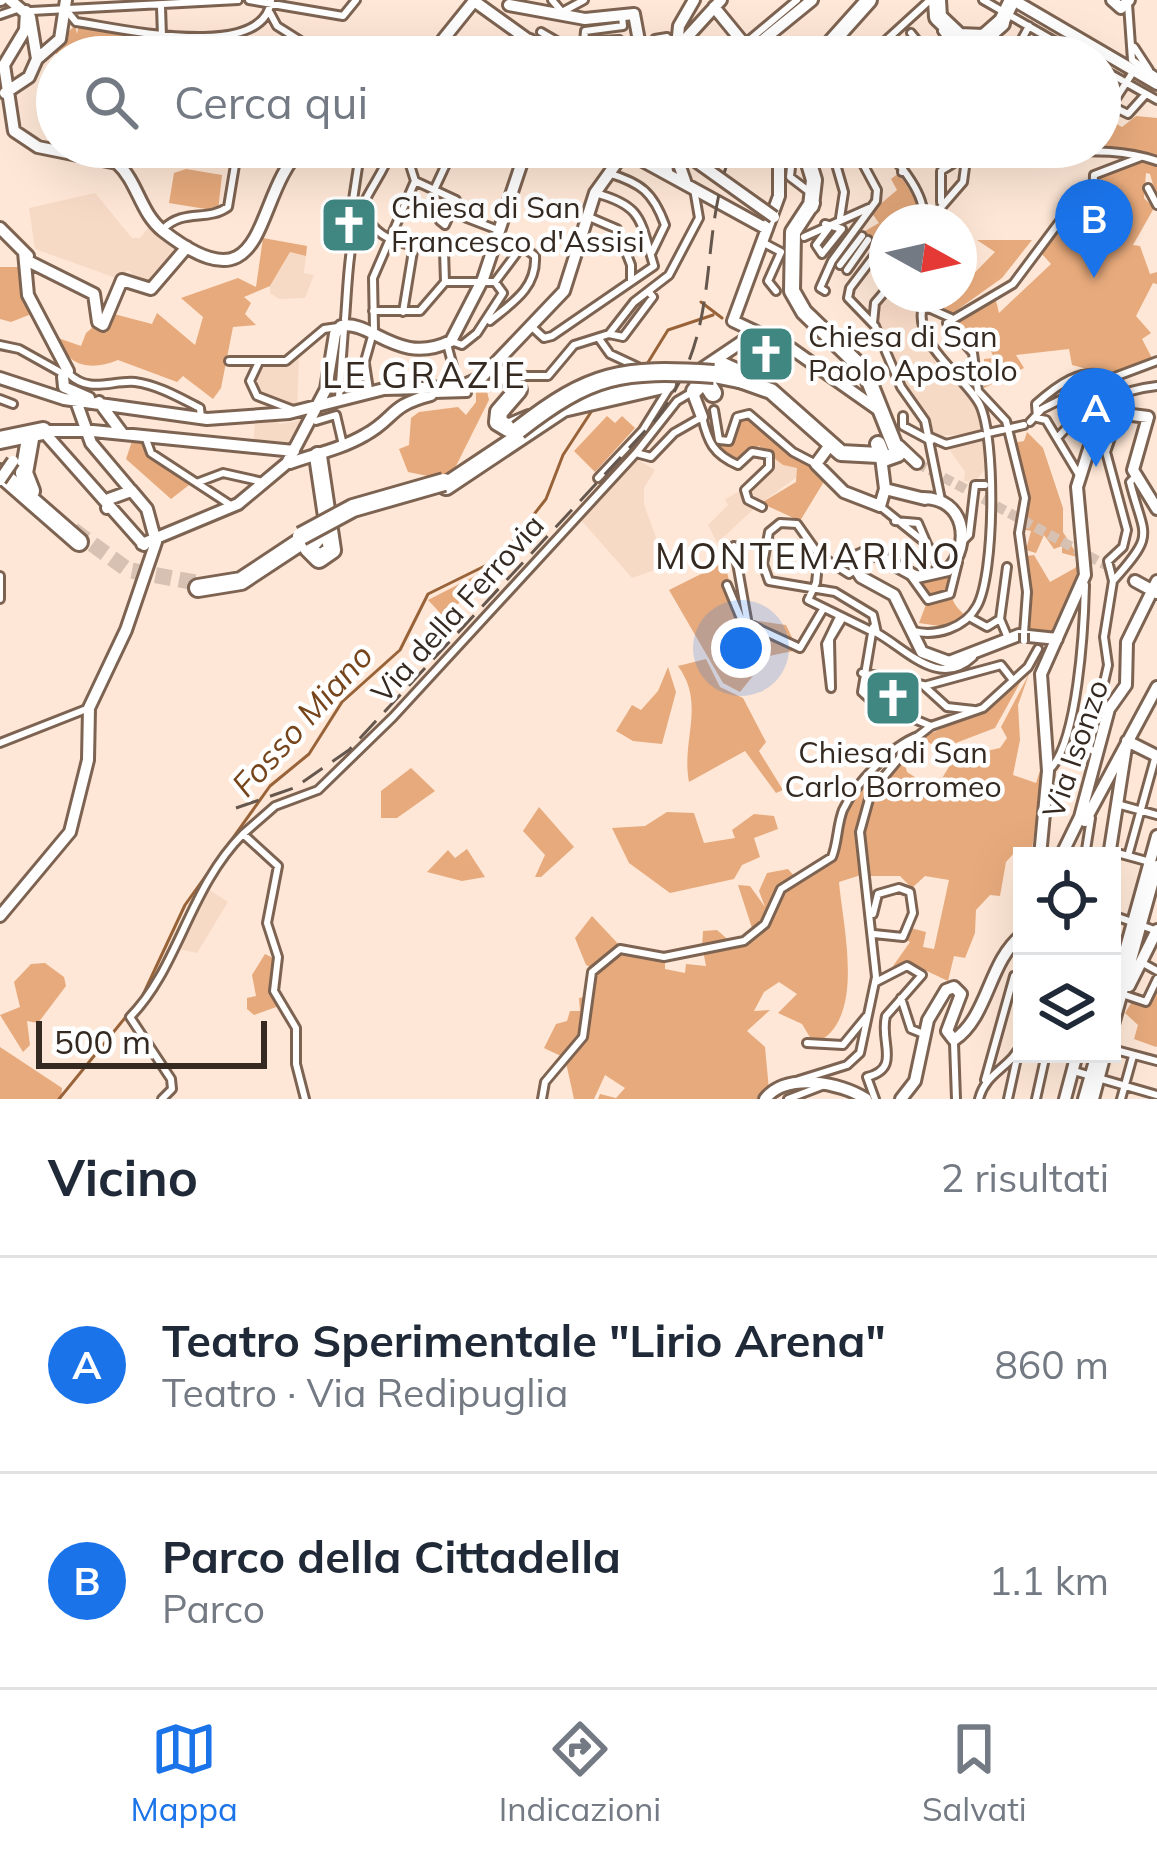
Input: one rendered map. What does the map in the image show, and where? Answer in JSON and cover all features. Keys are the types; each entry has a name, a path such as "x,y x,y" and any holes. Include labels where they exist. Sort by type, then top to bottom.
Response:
{"highway":[{"path":"932,5 961,34 983,34 1005,12"},
{"path":"445,484 353,508 304,538 241,580 198,585 231,579 304,538 350,514 445,484 571,390 615,373 708,393"},
{"path":"506,374 519,388 497,417 501,427 519,429 584,400 708,393 751,383"},
{"path":"0,442 10,448 34,497 76,536"},
{"path":"0,442 24,473 34,497"},
{"path":"295,456 332,550 319,559 304,538"},
{"path":"0,499 15,494 34,497"}],"main road":[{"path":"834,36 869,0"},
{"path":"708,393 724,364 830,445 858,456 892,448 859,361 799,306 791,284 794,233 813,198 808,168"},
{"path":"708,393 751,383"}],"street":[{"path":"4,0 27,10"},
{"path":"0,15 238,0"},
{"path":"249,0 297,36"},
{"path":"322,14 324,0"},
{"path":"70,11 100,25 162,36 238,33 270,17 343,16 356,0"},
{"path":"552,0 562,12"},
{"path":"562,12 584,0"},
{"path":"679,35 694,0"},
{"path":"982,0 1046,36"},
{"path":"771,36 790,25 806,1"},
{"path":"764,36 806,1"},
{"path":"443,36 462,6 476,2 524,36"},
{"path":"513,28 509,2 585,19 629,10"},
{"path":"679,35 717,3 737,36"},
{"path":"892,36 932,5 948,36"},
{"path":"1124,5 1135,68"},
{"path":"161,7 162,36"},
{"path":"100,8 100,25"},
{"path":"27,10 36,42"},
{"path":"27,10 8,47 3,71 18,137 36,146"},
{"path":"584,36 584,32 623,26 629,10"},
{"path":"1005,12 1061,36"},
{"path":"1025,36 1029,26"},
{"path":"542,32 549,36"},
{"path":"1130,32 1139,61 1157,79"},
{"path":"8,47 28,34 36,42"},
{"path":"1121,90 1135,68 1134,44"},
{"path":"5,93 29,77 36,60"},
{"path":"1121,62 1157,79"},
{"path":"3,71 17,83"},
{"path":"1121,79 1157,100"},
{"path":"1121,111 1136,110 1146,94"},
{"path":"1121,154 1157,161"},
{"path":"1121,165 1141,157"},
{"path":"121,168 181,244 218,260 248,250 260,235 288,168"},
{"path":"165,225 228,207 234,168"},
{"path":"351,213 358,168"},
{"path":"142,544 156,542 232,506 295,456 317,405 362,206 385,168"},
{"path":"369,391 365,363 373,335 374,278 414,183 411,168"},
{"path":"429,189 442,168"},
{"path":"489,280 520,168"},
{"path":"506,374 567,287 595,194 610,168"},
{"path":"659,168 794,233 827,227 842,230 843,267"},
{"path":"395,406 506,374 548,376 574,345 609,334 623,337 653,297 648,291 674,268 699,218 681,168"},
{"path":"711,168 794,233"},
{"path":"779,168 794,233"},
{"path":"837,168 844,192 840,218"},
{"path":"866,168 878,193 871,204"},
{"path":"899,168 920,204"},
{"path":"902,172 903,168"},
{"path":"941,202 940,171 945,168"},
{"path":"938,204 963,182 965,168"},
{"path":"914,630 936,631 969,617 985,586 990,499 973,352 947,328 951,317 1024,274 1063,217 1093,206 1094,175 1112,168"},
{"path":"607,173 639,183 653,198 664,225 650,255"},
{"path":"414,183 456,200 451,212 501,231"},
{"path":"938,187 950,194"},
{"path":"1148,188 1157,205"},
{"path":"540,330 651,270 636,210 627,202 595,194"},
{"path":"362,206 374,231 387,240 444,250 445,282 428,306 403,312 373,311"},
{"path":"869,208 826,252 816,250 827,227 869,208"},
{"path":"589,217 617,229 632,265 630,285"},
{"path":"0,228 30,262 94,294 98,322 104,325 126,278 151,290 181,244"},
{"path":"776,291 768,281 794,233"},
{"path":"794,233 733,319 792,349 892,448 880,506"},
{"path":"825,291 820,288 865,238"},
{"path":"403,312 415,244"},
{"path":"229,361 286,361 337,327 359,325 397,347 449,342 461,345 531,281 535,256 522,246 489,280 449,342 454,370"},
{"path":"30,262 31,302 53,334 65,371 64,387 95,402 122,433"},
{"path":"869,263 850,288 850,303 873,323 931,439 935,494"},
{"path":"445,282 489,280 503,293 477,333"},
{"path":"860,312 869,307"},
{"path":"487,312 490,321"},
{"path":"873,323 874,312"},
{"path":"923,312 924,329 978,397 1002,413 1010,430 1026,506 1019,533 1027,592 1013,638"},
{"path":"945,312 951,317"},
{"path":"337,327 339,397"},
{"path":"757,335 698,372 719,440 731,439 735,419 749,414 850,496 880,506 895,521 918,524 943,573"},
{"path":"598,478 671,393 669,381 613,356 600,340"},
{"path":"0,345 92,386 131,382 161,390 200,408 201,418"},
{"path":"903,416 903,426 946,443 1010,430 1108,378 1157,361"},
{"path":"261,362 250,376 257,396 296,411"},
{"path":"1080,476 1057,439 1036,419 1036,404 1067,380 1102,374 1108,378"},
{"path":"0,378 76,400 201,418 296,411 369,391 467,393"},
{"path":"1057,439 1073,420 1113,397 1130,388 1157,386"},
{"path":"13,460 89,434 122,433 295,456 343,445 379,427 403,390"},
{"path":"708,393 705,431 710,448 739,463 762,450 771,458 745,490 748,500 762,507"},
{"path":"636,453 651,457 708,393"},
{"name":"Via della Ferrovia","path":"162,1099 172,1089 171,1079 130,1017 149,995 190,907 242,834 266,811 322,786 636,453 677,401 708,393"},
{"path":"1100,393 1103,399 1113,397"},
{"path":"0,399 13,404"},
{"path":"0,916 70,832 88,760 89,708 112,664 156,542 150,515 89,434 76,400"},
{"path":"316,421 336,415 343,445"},
{"path":"1113,581 1108,561 1123,547 1127,530 1106,452 1117,416"},
{"path":"1048,770 1064,753 1072,692 1084,658 1085,575 1076,494 1080,476 1093,435 1117,416 1152,416 1133,476 1147,537 1113,581 1109,594 1104,637 1108,665 1089,748 1096,753"},
{"path":"146,435 151,453 232,506"},
{"path":"936,460 946,443"},
{"path":"816,464 830,445"},
{"path":"13,460 106,508 142,544 150,560"},
{"path":"199,482 223,473 263,482"},
{"path":"1133,476 1157,509"},
{"path":"855,570 864,551 910,575 928,600 950,594 957,558 969,536 975,485 985,485"},
{"path":"106,508 109,499 127,488"},
{"path":"885,489 935,494 958,518 964,540"},
{"path":"931,726 866,698 862,673 873,615 835,592 779,586 764,574 770,532 794,523 819,555 843,572 855,570 890,590 938,662 974,657"},
{"path":"734,547 748,625"},
{"path":"819,555 808,601 872,631 926,666 960,665 1013,638 1048,645"},
{"path":"910,575 943,573 957,558"},
{"path":"1007,567 1000,619 1013,638"},
{"path":"1041,847 1048,770 1041,674 1048,645 1085,575"},
{"path":"0,576 0,599"},
{"path":"728,585 732,608 748,625 800,648 822,611"},
{"name":"Via Isonzo","path":"1066,847 1109,709 1126,685 1127,642 1150,586"},
{"path":"969,617 987,627 1000,619"},
{"path":"841,618 830,639 833,688 826,675 826,644 841,618"},
{"path":"542,1099 545,1082 584,1037 592,972 620,950 664,957 727,946 759,931 781,889 832,857 841,816 853,796 898,748 931,726 983,709 1048,645"},
{"path":"862,673 924,686 1005,668 1012,679"},
{"path":"924,686 947,706 983,709"},
{"path":"1072,838 1157,687"},
{"path":"0,743 89,708"},
{"path":"765,1099 775,1088 852,1062 878,977 862,814 871,792 918,736"},
{"path":"1126,743 1157,754 1129,856"},
{"path":"1110,847 1126,743"},
{"path":"1117,804 1157,815"},
{"path":"1086,847 1092,807"},
{"path":"242,834 278,866 267,922 278,957 274,992 296,1028 296,1064 305,1099"},
{"path":"1121,981 1154,864 1157,836"},
{"path":"1121,855 1154,864"},
{"path":"872,915 881,892 910,892 913,913 903,938 874,934"},
{"path":"1121,918 1157,930 1121,990"},
{"path":"954,1040 980,1005 1000,956 1013,943"},
{"path":"1121,997 1146,1001 1157,975 1141,962"},
{"path":"875,1099 867,1078 887,1065 884,1023 892,1004 922,979 920,970 907,966 878,977"},
{"path":"979,1099 1013,979"},
{"path":"901,1099 915,1081 920,1034 948,988 960,992 947,1031 954,1040 956,1099"},
{"path":"901,998 920,1034"},
{"path":"808,1043 829,1041 839,1046 862,1027"},
{"path":"1121,1053 1157,1061"},
{"path":"1121,1099 1133,1054"},
{"path":"985,1080 1013,1057"},
{"path":"1008,1099 1015,1063"},
{"path":"1036,1099 1044,1063"},
{"path":"1065,1099 1075,1063"},
{"path":"1088,1099 1100,1063"},
{"path":"1073,1071 1157,1095"},
{"path":"796,1082 849,1089 866,1099"},
{"path":"788,1099 822,1086"}],"shaded area":[{"path":"75,25 77,34 79,25 139,34 132,36 64,36"},
{"path":"1136,116 1157,118 1157,155 1121,151 1121,126"},
{"path":"1140,160 1157,165 1157,199 1146,173 1144,198 1154,208 1133,245 1140,246 1150,274 1157,272 1157,284 1153,283 1136,316 1151,333 1142,339 1152,358 1110,375 1072,365 1069,349 1016,355 1024,368 984,388 984,359 994,358 983,333 976,341 952,321 977,312 977,307 995,297 999,313 1051,264 1042,254 1065,220 1104,219 1095,177"},
{"path":"186,169 222,175 218,211 169,203 174,173"},
{"path":"899,173 918,204 880,204 897,190 891,179"},
{"path":"95,193 132,238 140,238 152,223 183,248 155,283 144,285 128,270 119,279 35,249 29,208"},
{"path":"263,238 307,246 306,256 290,252 270,286 244,297 251,303 245,314 256,325 233,327 221,388 213,399 183,376 177,382 118,360 81,364 62,348 58,338 81,346 86,333 110,313 152,324 157,313 195,345 203,317 181,298 238,278 256,287"},
{"path":"977,240 1032,240 1002,278 977,296 977,270 995,252"},
{"path":"290,252 306,256 304,273 314,275 305,298 279,299 270,293"},
{"path":"0,267 24,267 34,313 11,322 0,319"},
{"path":"879,312 918,312 917,323 975,403 982,433 935,436 905,389 877,323"},
{"path":"299,358 297,408 261,397 254,379 257,369"},
{"path":"484,378 489,400 453,472 443,479 408,472 399,449 409,445 411,418 419,412 458,407 466,415 476,402 476,383"},
{"path":"309,412 298,447 253,446 255,419 277,416 279,424 297,421 297,413"},
{"path":"607,416 615,423 622,416 635,428 595,472 574,451"},
{"path":"749,417 828,475 800,521 761,503 796,482 797,468 783,465 759,446 733,461 708,441 732,440 738,421"},
{"path":"1027,432 1043,448 1063,508 1063,532 1079,557 1062,553 1062,546 1054,549 1044,535 1036,553 1026,550 1031,531 1022,529 1028,504 1014,443 1024,441"},
{"path":"133,438 141,439 149,455 193,482 171,499 126,459"},
{"path":"982,439 985,469 975,482 964,481 965,472 947,446"},
{"path":"635,458 655,470 644,488 644,504 666,566 632,578 581,520"},
{"path":"776,458 797,467 800,475 761,503 747,488"},
{"path":"742,490 757,506 717,543 708,525 728,505 725,499"},
{"path":"1034,555 1050,582 1075,568 1080,559 1083,564 1054,636 1028,634 1027,556"},
{"path":"725,562 734,605 745,619 786,625 798,650 769,656 740,692 723,683 669,590"},
{"path":"954,570 951,595 966,616 946,627 919,623 927,602 918,582"},
{"path":"479,574 483,583 443,616 428,600"},
{"path":"706,659 720,687 743,698 766,742 759,751 783,790 776,793 745,751 689,782 692,708 678,666"},
{"path":"668,667 676,692 662,744 633,741 616,731 632,705 641,710 658,691"},
{"path":"1026,672 995,728 940,749 921,738 980,711"},
{"path":"1029,674 1018,705 1020,740 1013,775 1036,783 1045,755 1032,847 1013,847 1000,896 990,895 976,910 975,933 965,958 954,956 948,981 912,964 891,969 910,942 905,939 911,928 926,932 923,947 934,949 949,880 925,876 912,888 900,876 869,876 866,825 873,800 903,758 907,772 935,790 956,755 978,761 982,752 1000,748 1007,738 1001,727"},
{"path":"911,742 867,801 861,831 864,874 839,882 848,972 841,1016 830,1033 814,1044 802,1024 778,1013 797,994 779,982 764,992 754,1011 770,1010 747,1031 765,1047 769,1090 762,1099 598,1099 600,1094 616,1098 625,1088 605,1075 594,1099 574,1099 565,1058 544,1048 556,1024 567,1021 570,1011 580,1011 579,998 590,996 593,972 625,950 665,959 665,969 685,973 686,964 706,966 703,950 734,946 702,948 703,931 717,930 732,943 753,931 738,885 750,886 765,907 759,891 767,873 788,869 796,878 829,861 852,799"},
{"path":"411,768 435,791 397,818 381,818 381,791"},
{"path":"539,807 574,847 541,877 535,877 545,855 523,831"},
{"path":"667,812 694,813 704,843 735,838 732,830 754,814 774,816 778,829 754,838 760,857 742,865 734,879 670,893 629,863 612,828 645,826"},
{"path":"467,849 485,877 462,881 427,872 448,850 455,858"},
{"path":"205,887 228,902 197,953 183,950 177,947"},
{"path":"592,916 622,948 593,968 586,965 575,938"},
{"path":"265,954 275,959 271,991 279,1006 254,1015 247,1009 247,998 256,996 252,975"},
{"path":"45,963 64,977 66,986 38,1023 27,1021 30,1045 23,1052 0,1015 20,1007 14,982 31,964"},
{"path":"1157,987 1156,1047 1134,1039 1138,1025 1125,1013 1133,1000 1148,1005"},
{"path":"0,1047 62,1088 61,1099 0,1099"}],"waterway":[{"path":"701,302 722,318"},
{"name":"Fosso Miano","path":"647,364 668,330 713,315"},
{"name":"Fosso Miano","path":"59,1099 142,997 185,905 270,786 309,754 342,702 400,650 428,594 499,559 546,499 563,455 593,409"}],"tunnel":[{"path":"917,463 1135,581"},
{"path":"73,530 128,570 198,583"}],"railway":[{"path":"236,808 294,788 349,750 658,417 693,349 727,168"}],"place":[{"name":"Chiesa di San Francesco d'Assisi","path":"349,225"},
{"name":"Parco della Cittadella","path":"1094,278"},
{"name":"Chiesa di San Paolo Apostolo","path":"766,354"},
{"name":"Teatro Sperimentale \"Lirio Arena\"","path":"1096,467"},
{"name":"Chiesa di San Carlo Borromeo","path":"893,698"}],"district":[{"name":"LE GRAZIE","path":"425,375"},
{"name":"MONTEMARINO","path":"809,556"}]}
